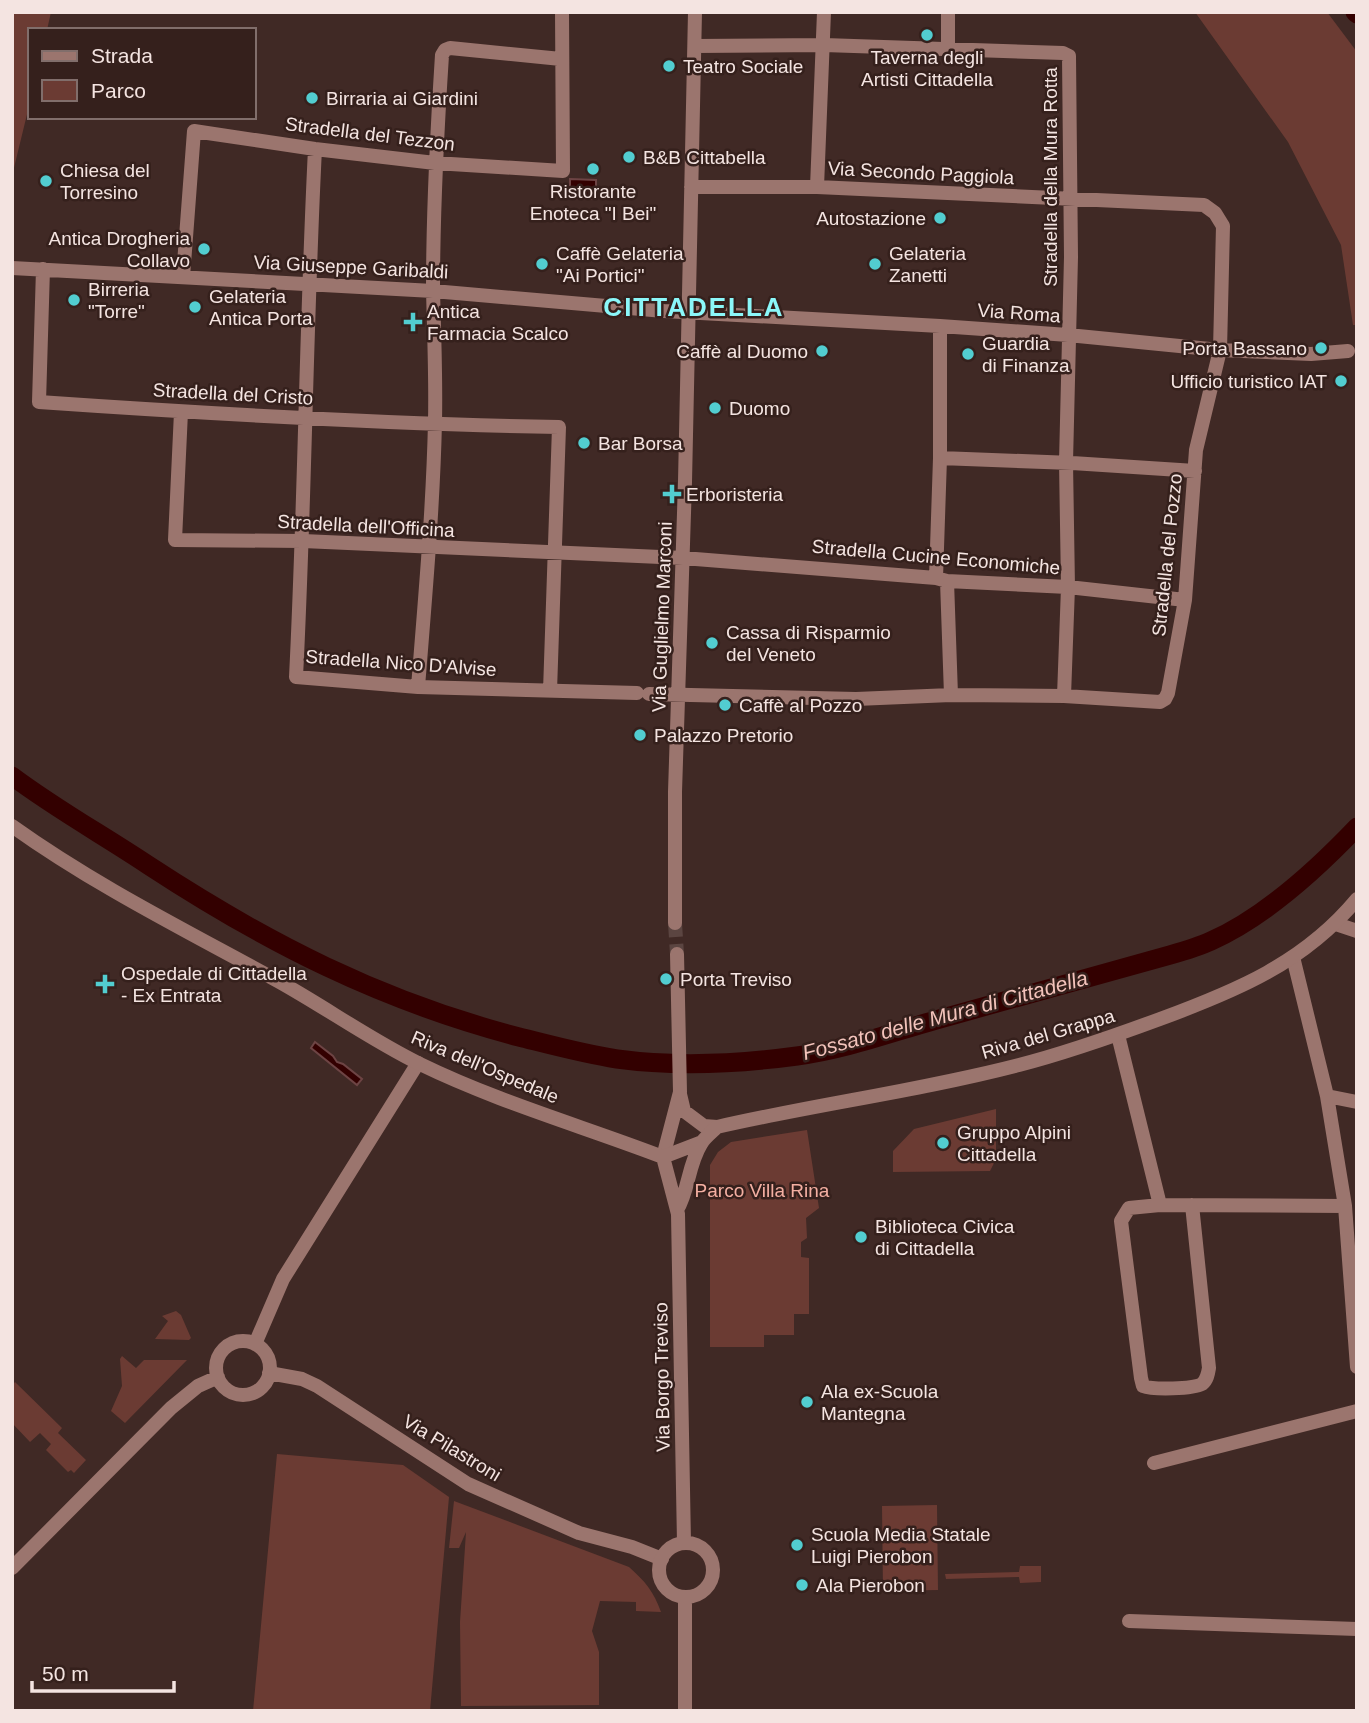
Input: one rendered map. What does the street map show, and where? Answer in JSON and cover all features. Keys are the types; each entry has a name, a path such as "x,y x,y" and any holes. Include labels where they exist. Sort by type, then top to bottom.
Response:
{"street":[{"path":"418,687 435,425 435,163 442,55 450,48 561,59 562,12"},
{"name":"Via Guglielmo Marconi","path":"675,923 695,12"},
{"path":"817,187 824,12"},
{"path":"948,12 948,50"},
{"name":"Stradella della Mura Rotta","path":"695,46 824,46 1063,53 1069,56 1071,257 1066,462 1068,587 1064,696"},
{"name":"Stradella del Tezzon","path":"183,277 194,131 435,163 563,172 561,59"},
{"name":"Stradella Nico D'Alvise","path":"314,149 308,284 303,541 296,677 418,687 643,694 856,699 951,695"},
{"name":"Via Secondo Paggiola","path":"691,187 817,187 1204,205 1215,213 1223,226"},
{"name":"Stradella del Pozzo","path":"951,695 1064,696 1160,702 1165,699 1185,600 1196,450 1220,351 1223,226"},
{"name":"Via Giuseppe Garibaldi","path":"12,268 433,290 687,313"},
{"name":"Stradella del Cristo","path":"43,268 39,401 181,412 435,425 559,427 555,553"},
{"name":"Via Roma","path":"687,313 1068,335 1220,351 1311,354 1348,351"},
{"path":"940,326 942,579 951,695"},
{"name":"Stradella dell'Officina","path":"181,412 175,540 303,541 683,558"},
{"path":"940,458 1066,462 1195,471"},
{"path":"550,691 555,553"},
{"name":"Stradella Cucine Economiche","path":"683,558 1068,587 1185,600"},
{"name":"Riva dell'Ospedale","path":"12,825 56,858 121,897 278,981 418,1063 486,1093 663,1157"},
{"name":"Riva del Grappa","path":"717,1128 1018,1065 1118,1035 1227,994 1293,957 1336,924 1357,899"},
{"path":"1336,924 1357,930"},
{"name":"Via Borgo Treviso","path":"677,954 680,1090 663,1157 677,1210 684,1543"},
{"path":"1293,957 1327,1096 1345,1206 1357,1367"},
{"path":"1118,1035 1160,1205"},
{"path":"255,1344 283,1279 418,1063"},
{"path":"680,1090 684,1111 705,1126 717,1128"},
{"path":"1327,1096 1357,1101"},
{"path":"663,1157 702,1142 717,1128"},
{"name":"Via Borgo Treviso","path":"677,1210 683,1201 690,1170 702,1142"},
{"path":"1192,1205 1209,1368 1207,1378 1198,1386 1154,1389 1143,1386 1141,1378 1121,1221 1129,1208 1160,1205 1192,1205 1345,1206"},
{"path":"240,1342 255,1344 267,1356 270,1373 257,1391 241,1395 227,1390 218,1377 217,1362 226,1348 240,1342"},
{"name":"Via Pilastroni","path":"270,1373 302,1378 317,1386 468,1484 579,1533 632,1547 662,1559"},
{"path":"12,1568 171,1408 198,1386 218,1377"},
{"path":"1154,1462 1357,1411"},
{"path":"684,1543 705,1550 711,1559 713,1570 711,1581 705,1590 696,1596 685,1598 674,1595 666,1588 659,1569 667,1551 684,1543"},
{"path":"685,1598 685,1711"},
{"path":"1129,1621 1357,1629"}],"green space":[{"path":"12,12 51,12 47,28 28,28 28,110 12,176"},
{"path":"1195,12 1327,12 1357,52 1357,325 1353,325 1341,245 1288,142"},
{"path":"996,1109 996,1159 990,1171 893,1172 893,1151 914,1129"},
{"name":"Parco Villa Rina","path":"807,1130 819,1208 806,1218 807,1238 801,1242 801,1257 809,1258 809,1314 794,1314 794,1335 764,1335 764,1347 710,1347 710,1165 718,1152 731,1142"},
{"path":"176,1311 181,1315 191,1338 155,1339 168,1321 162,1316"},
{"path":"122,1356 136,1368 144,1360 187,1360 125,1423 111,1411 122,1386"},
{"path":"15,1382 62,1428 58,1433 86,1460 74,1473 71,1470 68,1472 46,1450 51,1444 40,1433 30,1442 12,1423 12,1386"},
{"path":"277,1454 403,1465 449,1497 430,1711 253,1711"},
{"path":"454,1501 629,1567 648,1587 661,1612 636,1611 636,1602 600,1601 592,1631 599,1652 599,1705 461,1706 460,1622 466,1532 459,1548 449,1548"},
{"path":"937,1505 938,1590 883,1591 882,1506"},
{"path":"1020,1566 1041,1566 1041,1582 1020,1583 1019,1577 946,1579 945,1574 1019,1572"}],"shaded area":[{"path":"570,179 596,180 596,199 570,198"},
{"path":"315,1042 337,1062 362,1079 357,1085 311,1048"}],"waterway":[{"name":"Fossato delle Mura di Cittadella","path":"12,776 192,893 326,967 420,1006 519,1037 605,1057 662,1063 752,1061 832,1050 1196,947 1251,919 1289,891 1357,827"}],"tunnel":[{"path":"675,923 677,954"}],"place":[{"name":"Taverna degli Artisti Cittadella","path":"927,35"},
{"name":"Teatro Sociale","path":"669,66"},
{"name":"Birraria ai Giardini","path":"312,98"},
{"name":"B&B Cittabella","path":"629,157"},
{"name":"Ristorante Enoteca \"I Bei\"","path":"593,169"},
{"name":"Chiesa del Torresino","path":"46,181"},
{"name":"Autostazione","path":"940,218"},
{"name":"Antica Drogheria Collavo","path":"204,249"},
{"name":"Caffè Gelateria \"Ai Portici\"","path":"542,264"},
{"name":"Gelateria Zanetti","path":"875,264"},
{"name":"Birreria \"Torre\"","path":"74,300"},
{"name":"Gelateria Antica Porta","path":"195,307"},
{"name":"Antica Farmacia Scalco","path":"413,322"},
{"name":"Porta Bassano","path":"1321,348"},
{"name":"Caffè al Duomo","path":"822,351"},
{"name":"Guardia di Finanza","path":"968,354"},
{"name":"Ufficio turistico IAT","path":"1341,381"},
{"name":"Duomo","path":"715,408"},
{"name":"Bar Borsa","path":"584,443"},
{"name":"Erboristeria","path":"672,494"},
{"name":"Cassa di Risparmio del Veneto","path":"712,643"},
{"name":"Caffè al Pozzo","path":"725,705"},
{"name":"Palazzo Pretorio","path":"640,735"},
{"name":"Porta Treviso","path":"666,979"},
{"name":"Ospedale di Cittadella - Ex Entrata","path":"105,984"},
{"name":"Gruppo Alpini Cittadella","path":"943,1143"},
{"name":"Biblioteca Civica di Cittadella","path":"861,1237"},
{"name":"Ala ex-Scuola Mantegna","path":"807,1402"},
{"name":"Scuola Media Statale Luigi Pierobon","path":"797,1545"},
{"name":"Ala Pierobon","path":"802,1585"}],"district":[{"name":"CITTADELLA","path":"694,307"}]}
